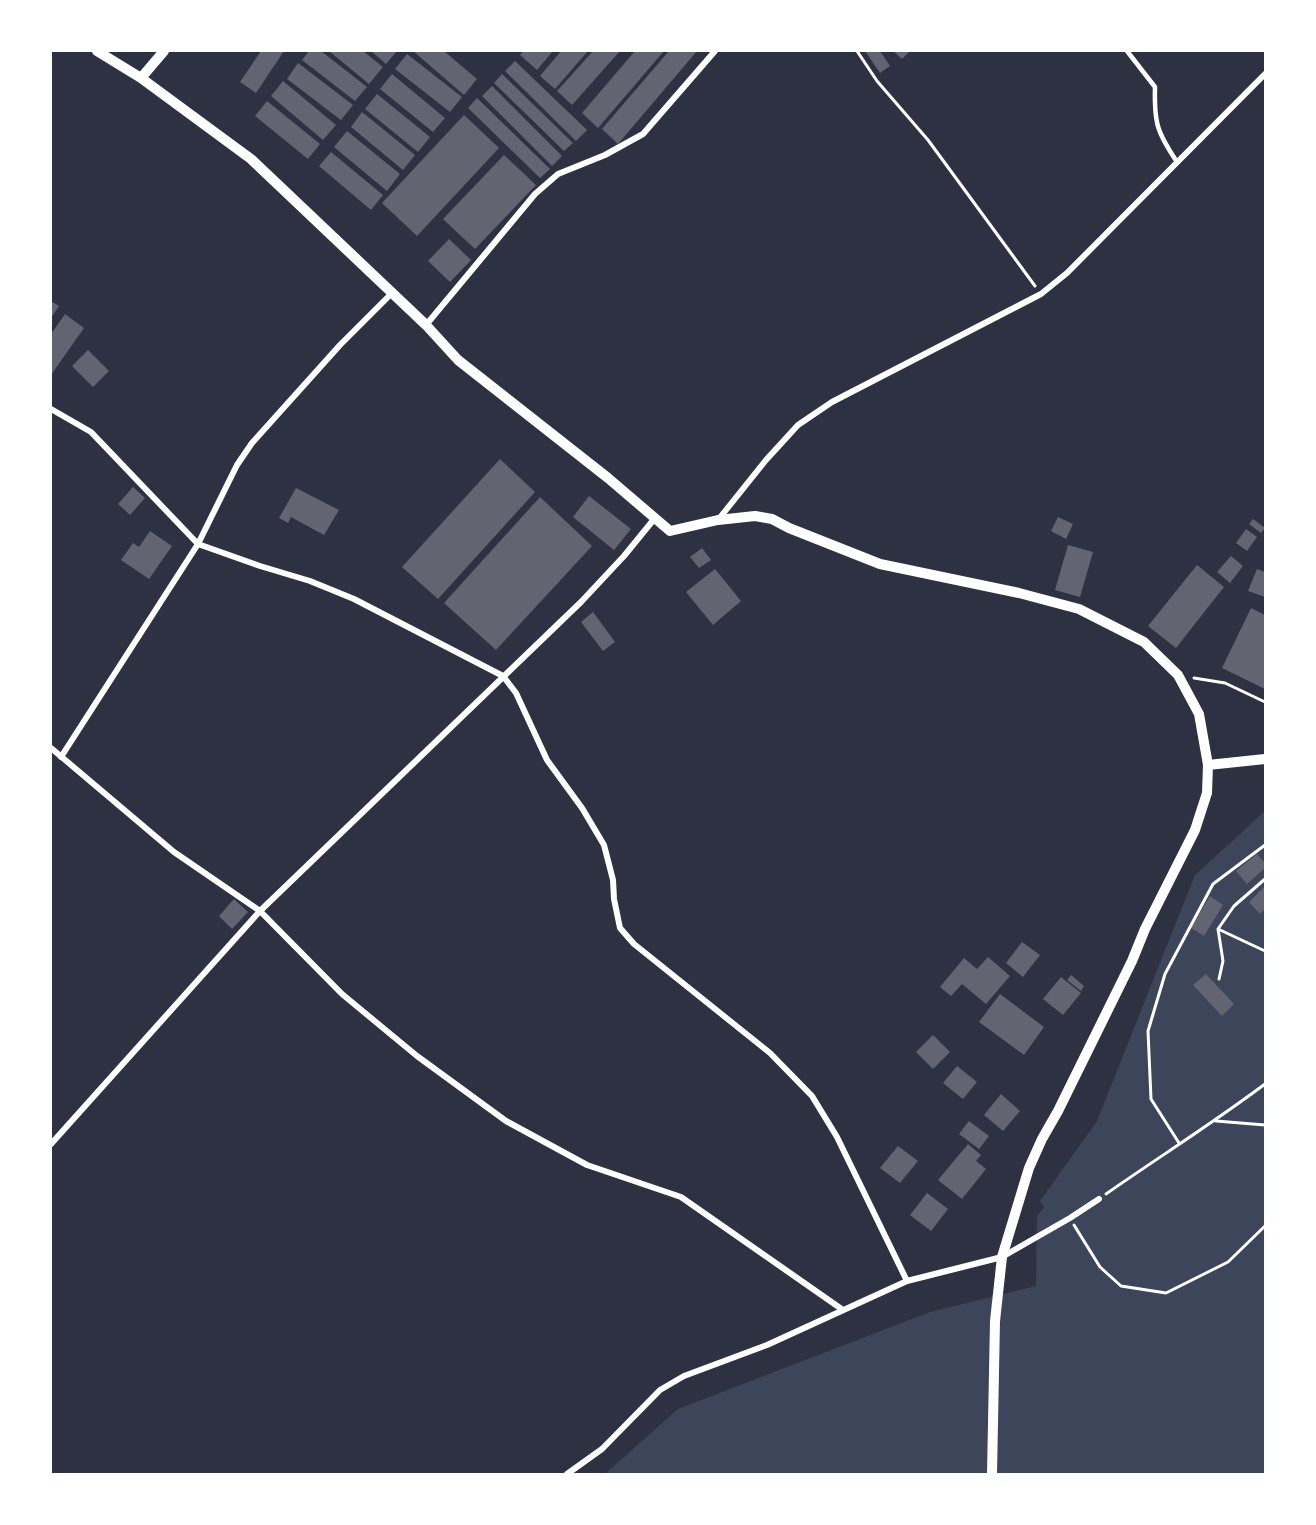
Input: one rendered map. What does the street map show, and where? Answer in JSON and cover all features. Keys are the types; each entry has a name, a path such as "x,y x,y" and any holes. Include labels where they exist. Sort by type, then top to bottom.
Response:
{"street":[{"path":"98,51 141,78 251,159 426,325 458,360 670,531 718,520 755,516 772,519 880,564 1018,593 1079,609 1144,642 1178,675 1198,714 1208,765 1207,793 1195,830 1029,1168 1002,1257 995,1321 992,1474"},
{"path":"141,78 164,51"},
{"path":"426,325 535,194 558,174 605,155 643,134 716,51"},
{"path":"718,520 766,460 798,425 832,402 1024,305 1067,273 1265,74"},
{"path":"61,757 198,544 237,465 252,443 340,345 392,293"},
{"path":"51,409 92,432 198,544 310,581 354,599 393,617 502,676 516,693 547,760 582,808 604,845 613,880 620,928 634,944 770,1053 812,1096 837,1137 907,1281"},
{"path":"51,1144 260,911 581,602 624,556 655,518"},
{"path":"51,748 174,852 260,911 342,994 417,1056 506,1121 588,1166 681,1197 843,1310"},
{"path":"1208,765 1265,759"},
{"path":"567,1474 602,1449 660,1390 684,1376 767,1344 907,1281 1002,1257 1100,1199"}],"lane":[{"path":"1127,51 1155,87 1154,115 1162,139 1177,162"}],"path":[{"path":"857,51 877,81 928,140 1041,294"},
{"path":"1178,675 1225,682 1265,702"},
{"path":"1179,1143 1151,1099 1148,1031 1165,974 1213,884 1265,845"},
{"path":"1219,980 1223,961 1218,929 1234,906 1265,879"},
{"path":"1218,929 1265,951"},
{"path":"1100,1199 1265,1084"},
{"path":"1215,1121 1265,1125"},
{"path":"1070,1218 1100,1267 1121,1286 1167,1293 1228,1262 1265,1226"}],"shaded area":[{"path":"1265,811 1265,1474 608,1474 607,1472 678,1409 930,1312 1036,1286 1037,1216 1044,1207 1040,1201 1097,1121 1195,875"}],"building":[{"path":"261,51 284,51 256,93 240,82"},
{"path":"309,51 321,51 367,87 355,101 302,60"},
{"path":"329,51 363,51 383,67 369,84"},
{"path":"371,51 397,51 386,64"},
{"path":"413,51 444,51 477,79 464,95"},
{"path":"523,51 553,51 537,70 520,55"},
{"path":"561,51 588,51 555,89 540,76"},
{"path":"593,51 620,51 572,105 557,91"},
{"path":"635,51 664,51 598,128 582,113"},
{"path":"669,51 697,51 618,144 602,129"},
{"path":"865,51 880,51 890,66 880,73"},
{"path":"893,51 910,51 902,59"},
{"path":"407,54 462,97 450,112 395,69"},
{"path":"515,61 587,130 576,141 505,71"},
{"path":"298,63 353,105 341,120 287,79"},
{"path":"392,74 445,118 433,132 380,89"},
{"path":"502,74 573,143 564,151 494,83"},
{"path":"283,81 336,125 323,140 271,96"},
{"path":"492,86 562,156 552,166 482,96"},
{"path":"377,94 430,137 418,152 365,109"},
{"path":"477,98 550,169 540,178 468,108"},
{"path":"267,101 320,144 308,159 255,116"},
{"path":"362,112 415,155 403,170 351,127"},
{"path":"464,115 499,148 417,236 382,203"},
{"path":"347,131 400,174 387,191 334,147"},
{"path":"331,152 383,195 371,210 319,166"},
{"path":"504,155 536,185 475,249 443,219"},
{"path":"449,239 471,260 450,282 428,261"},
{"path":"51,301 59,306 51,318"},
{"path":"65,314 84,328 51,375 51,334"},
{"path":"88,350 109,371 93,387 72,366"},
{"path":"500,459 535,492 438,599 402,567"},
{"path":"133,487 145,498 130,515 118,504"},
{"path":"296,488 339,510 324,535 291,517 288,523 279,518"},
{"path":"589,496 631,529 614,550 573,517"},
{"path":"540,497 592,546 496,650 444,603"},
{"path":"1058,517 1073,524 1066,539 1051,531"},
{"path":"1253,519 1265,528 1261,533 1249,524"},
{"path":"1246,529 1257,537 1247,551 1236,543"},
{"path":"150,531 172,546 149,579 121,560 133,543 139,547"},
{"path":"1068,545 1093,552 1080,597 1055,590"},
{"path":"702,548 711,560 699,568 690,557"},
{"path":"1231,556 1243,566 1230,583 1217,572"},
{"path":"1197,565 1224,587 1176,648 1148,626"},
{"path":"715,569 741,601 713,625 686,592"},
{"path":"1257,569 1265,572 1265,597 1248,591"},
{"path":"1251,608 1265,615 1265,689 1222,668"},
{"path":"593,612 615,642 603,651 581,622"},
{"path":"1257,854 1265,863 1265,868 1247,884 1236,871"},
{"path":"1265,886 1265,909 1260,914 1249,902"},
{"path":"1210,896 1223,905 1204,936 1191,928"},
{"path":"234,899 248,912 232,929 219,916"},
{"path":"1022,942 1040,955 1023,977 1006,963"},
{"path":"988,957 1010,976 986,1004 962,984 951,996 940,987 964,958 977,969"},
{"path":"1206,974 1234,1004 1222,1016 1193,985"},
{"path":"1071,975 1084,986 1081,991 1067,980"},
{"path":"1061,977 1081,993 1063,1015 1043,999"},
{"path":"1000,994 1044,1027 1024,1055 979,1022"},
{"path":"933,1035 950,1052 933,1069 916,1052"},
{"path":"957,1066 977,1082 963,1099 943,1083"},
{"path":"1001,1094 1020,1111 1003,1131 984,1115"},
{"path":"969,1121 989,1136 979,1149 959,1134"},
{"path":"968,1144 981,1155 976,1161 986,1169 962,1199 938,1180"},
{"path":"898,1146 918,1161 900,1183 880,1168"},
{"path":"927,1193 948,1209 931,1231 910,1215"}]}
